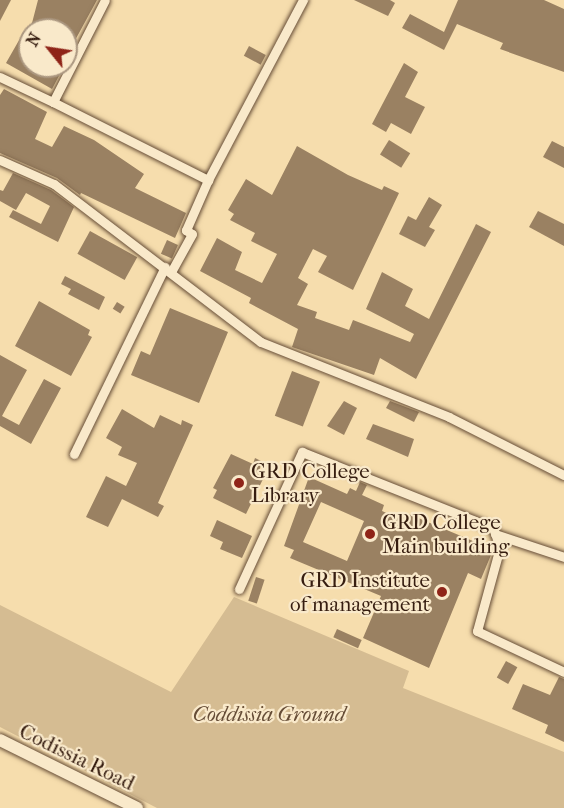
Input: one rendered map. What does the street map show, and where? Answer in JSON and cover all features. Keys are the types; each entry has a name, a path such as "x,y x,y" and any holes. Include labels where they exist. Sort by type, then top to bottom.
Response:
{"street":[{"path":"54,102 105,0"},
{"path":"74,454 168,269 192,234 186,230 208,180 303,0"},
{"path":"0,77 208,180"},
{"path":"0,160 54,184 261,342 449,417 564,475"},
{"path":"239,590 302,452 493,528 500,547 477,631 564,672"},
{"path":"495,534 564,557"},
{"name":"Codissia Road","path":"0,740 137,808"}],"green space":[{"name":"Coddissia Ground","path":"234,597 409,671 403,688 564,752 564,808 157,808 0,727 0,605 171,692"}],"building":[{"path":"0,0 11,0 0,21"},
{"path":"38,0 97,0 78,35 78,18 33,18"},
{"path":"354,0 390,0 395,3 388,16"},
{"path":"458,0 544,0 564,9 564,72 500,49 503,43 457,24 444,50 402,28 410,14 444,32"},
{"path":"18,42 18,70 6,63"},
{"path":"249,46 266,55 261,65 244,56"},
{"path":"404,63 418,72 405,97 425,107 411,134 391,123 386,132 372,124"},
{"path":"33,78 58,78 52,89"},
{"path":"4,89 47,112 35,139 52,147 64,126 94,140 144,174 135,188 186,213 175,238 81,193 80,195 57,178 0,153 0,95"},
{"path":"389,140 410,153 401,168 380,154"},
{"path":"552,141 564,147 564,168 543,157"},
{"path":"297,146 348,175 382,190 384,186 399,193 353,290 318,272 327,256 313,249 298,278 308,284 297,305 317,312 315,318 349,330 353,320 410,342 414,334 366,309 382,272 413,289 405,306 429,319 476,224 491,232 416,379 380,358 374,375 292,347 298,329 249,303 251,298 200,271 217,238 242,252 235,270 262,283 277,254 251,241 255,233 230,220 234,214 228,210 246,179 272,195"},
{"path":"13,173 51,190 74,207 58,242 9,217 13,210 41,224 50,206 26,193 16,210 0,201 0,190 3,191"},
{"path":"429,197 442,205 429,227 435,230 425,247 399,234 408,216 416,220"},
{"path":"538,211 564,224 564,246 529,227"},
{"path":"90,231 137,257 125,280 77,254"},
{"path":"167,240 178,245 172,259 161,254"},
{"path":"65,276 105,297 99,310 68,294 71,289 61,284"},
{"path":"39,301 90,330 88,335 92,337 71,376 15,346"},
{"path":"117,302 125,307 120,314 113,309"},
{"path":"170,308 228,332 199,403 131,375 141,351 150,355"},
{"path":"0,355 27,370 2,416 19,425 44,379 61,388 31,444 0,426"},
{"path":"292,371 320,382 303,427 275,416"},
{"path":"344,401 357,408 344,435 327,426"},
{"path":"390,401 419,412 414,422 386,408"},
{"path":"122,409 154,428 160,415 181,425 182,420 193,425 158,503 164,506 158,517 122,499 108,527 86,517 106,476 126,486 137,463 118,455 122,447 106,438"},
{"path":"373,424 414,439 408,457 366,439"},
{"name":"GRD College Library","path":"231,454 253,464 255,458 263,462 257,474 264,477 246,514 213,498 217,490 213,488"},
{"path":"309,477 347,494 350,488 356,491 360,482 367,485 362,495 384,505 382,511 400,519 404,512 480,544 478,549 491,555 481,579 468,573 429,668 363,638 381,596 290,558 294,550 284,546","holes":["321,502 364,521 347,561 303,542"]},
{"path":"217,520 252,536 242,558 220,549 223,542 210,536"},
{"path":"256,577 265,580 257,604 248,601"},
{"path":"337,629 362,640 358,648 333,637"},
{"path":"506,661 517,667 508,684 497,678"},
{"path":"559,677 564,679 564,742 545,733 548,725 512,709 523,684 550,695"}],"place":[{"name":"GRD College Library","path":"239,483"},
{"name":"GRD College Main building","path":"370,534"},
{"name":"GRD Institute of management","path":"442,592"}]}
